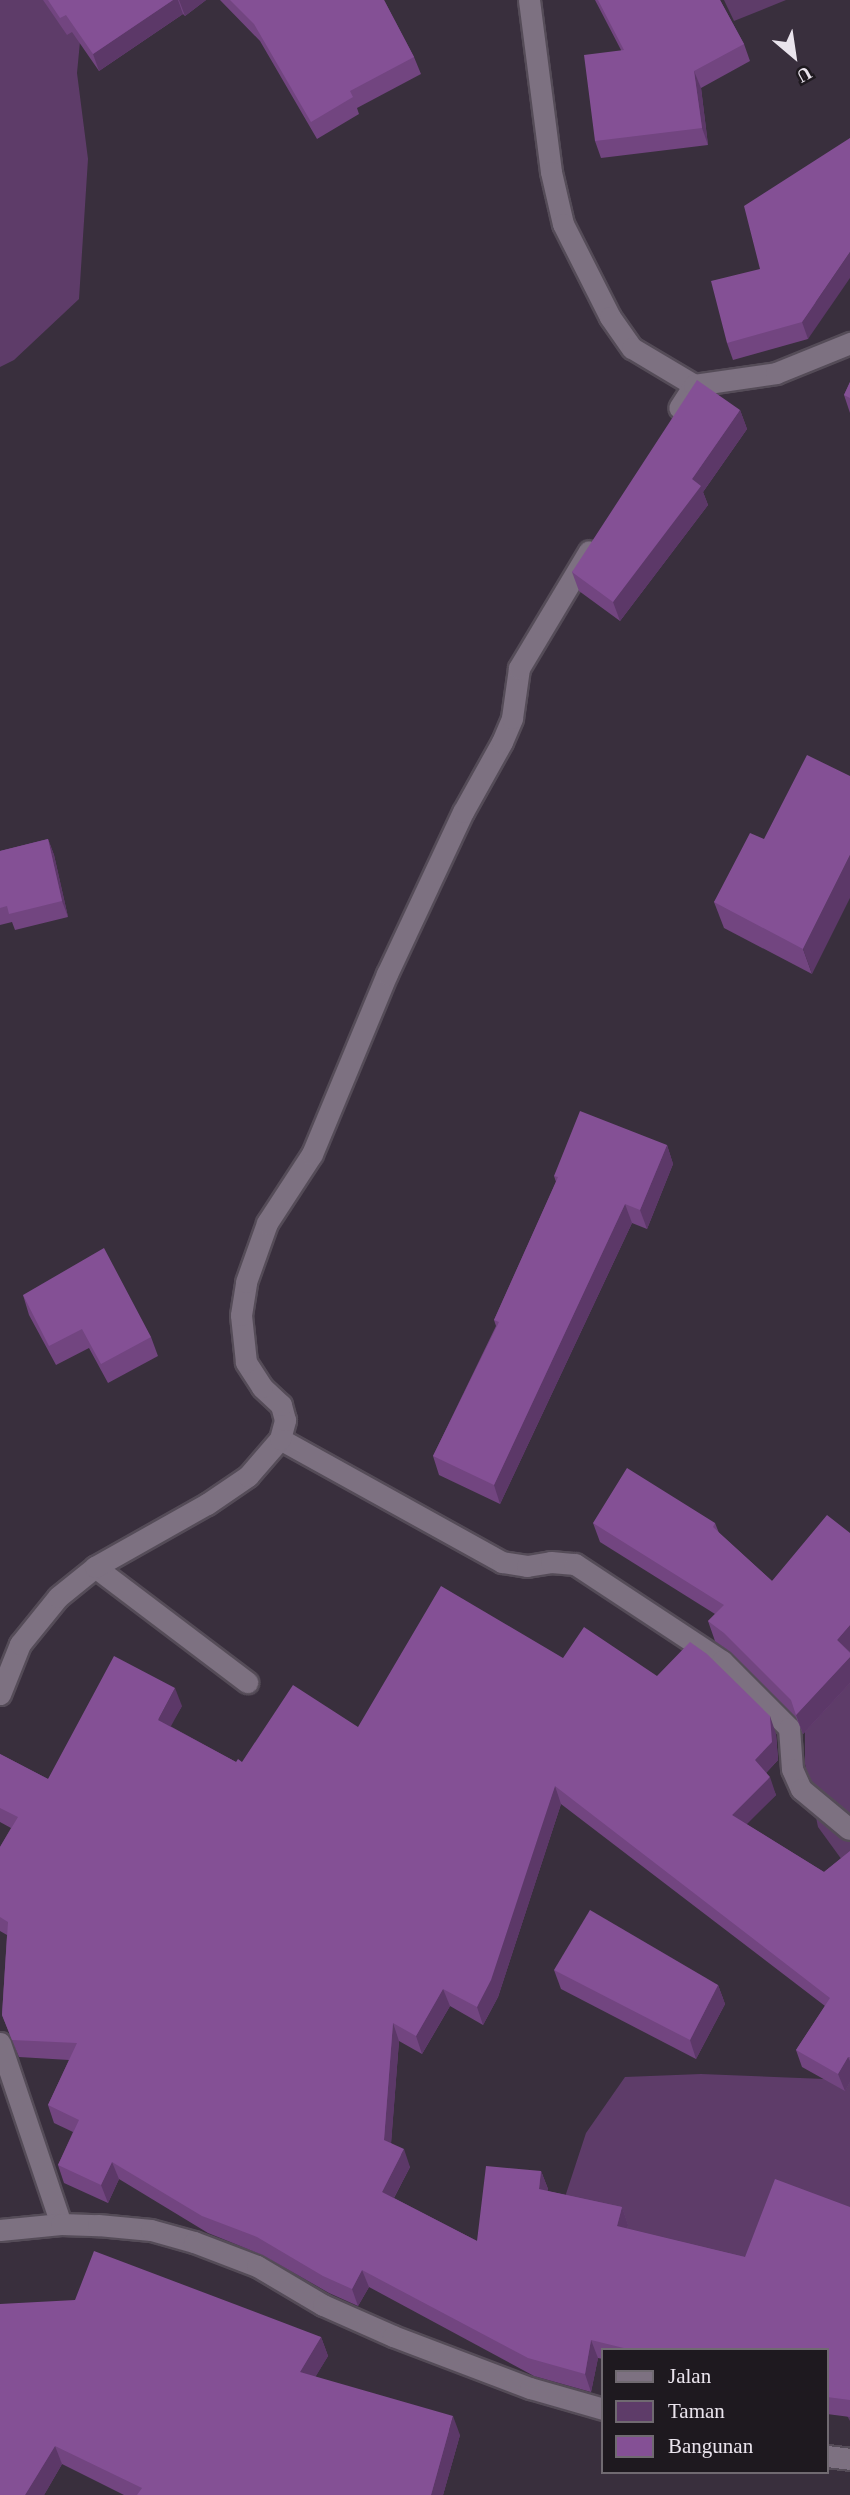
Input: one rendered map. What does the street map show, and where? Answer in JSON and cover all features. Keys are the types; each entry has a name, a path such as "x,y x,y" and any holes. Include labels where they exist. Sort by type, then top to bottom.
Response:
{"street":[{"path":"529,0 551,172 563,224 610,317 632,348 694,384 776,373 850,343"},
{"path":"668,426 694,384"},
{"path":"0,1694 20,1644 58,1597 95,1567 206,1504 248,1476 279,1439 285,1420 281,1405 262,1387 246,1362 241,1315 246,1282 268,1223 312,1154 387,974 463,812 502,742 512,718 519,668 599,536"},
{"path":"279,1439 502,1562 527,1566 551,1562 575,1564 722,1661 789,1728 792,1769 801,1789 849,1829"},
{"path":"95,1567 247,1682"},
{"path":"0,2043 61,2224"},
{"path":"0,2230 61,2224 151,2230 194,2242 257,2266 323,2305 393,2336 530,2388 602,2409"},
{"path":"829,2456 850,2459"}],"green space":[{"path":"0,0 84,0 77,73 88,159 79,299 14,360 0,367"},
{"path":"724,0 786,0 734,21"},
{"path":"850,1659 850,1871 818,1827 805,1764 805,1715"},
{"path":"701,2074 850,2080 850,2421 829,2384 829,2348 823,2348 563,2203 586,2133 625,2077"}],"building":[{"path":"48,0 173,0 93,54 66,15 60,18"},
{"path":"230,0 384,0 414,57 350,91 353,97 311,122 254,24"},
{"path":"598,0 720,0 744,44 694,71 702,128 595,141 584,55 624,50"},
{"path":"850,138 850,252 802,322 727,343 711,281 760,269 744,206"},
{"path":"697,380 740,410 692,479 701,486 613,602 572,572"},
{"path":"850,382 850,398 844,395"},
{"path":"807,755 850,776 850,855 803,949 714,902 750,833 764,839"},
{"path":"48,839 62,901 9,914 7,906 0,908 0,851"},
{"path":"580,1111 667,1145 640,1210 625,1204 494,1485 433,1456 499,1322 494,1320 558,1177 554,1176"},
{"path":"104,1248 151,1337 101,1364 82,1329 49,1346 23,1295"},
{"path":"627,1468 715,1523 713,1527 772,1581 827,1515 850,1533 850,1625 837,1640 850,1653 850,1657 796,1715 791,1700 724,1633 708,1621 724,1605 593,1523"},
{"path":"441,1586 563,1658 584,1627 657,1676 690,1642 707,1654 770,1716 772,1742 755,1760 770,1777 732,1815 824,1872 850,1851 850,2057 838,2074 796,2050 830,1998 555,1786 491,1980 477,2007 443,1989 416,2036 393,2023 384,2140 404,2149 382,2192 477,2241 486,2166 541,2171 539,2189 622,2207 617,2226 745,2257 775,2179 850,2207 850,2400 829,2397 829,2348 624,2348 591,2340 585,2374 528,2358 362,2270 352,2289 323,2276 257,2237 202,2216 112,2162 101,2185 58,2165 79,2120 48,2105 77,2043 12,2040 2,2015 8,1922 0,1917 0,1847 18,1817 0,1808 0,1754 48,1779 114,1656 175,1688 158,1720 236,1762 238,1759 242,1762 293,1685 358,1727"},
{"path":"590,1910 718,1985 690,2040 554,1970"},
{"path":"94,2251 321,2337 300,2372 453,2416 431,2495 137,2495 142,2488 55,2446 25,2495 0,2495 0,2304 75,2300"}]}
